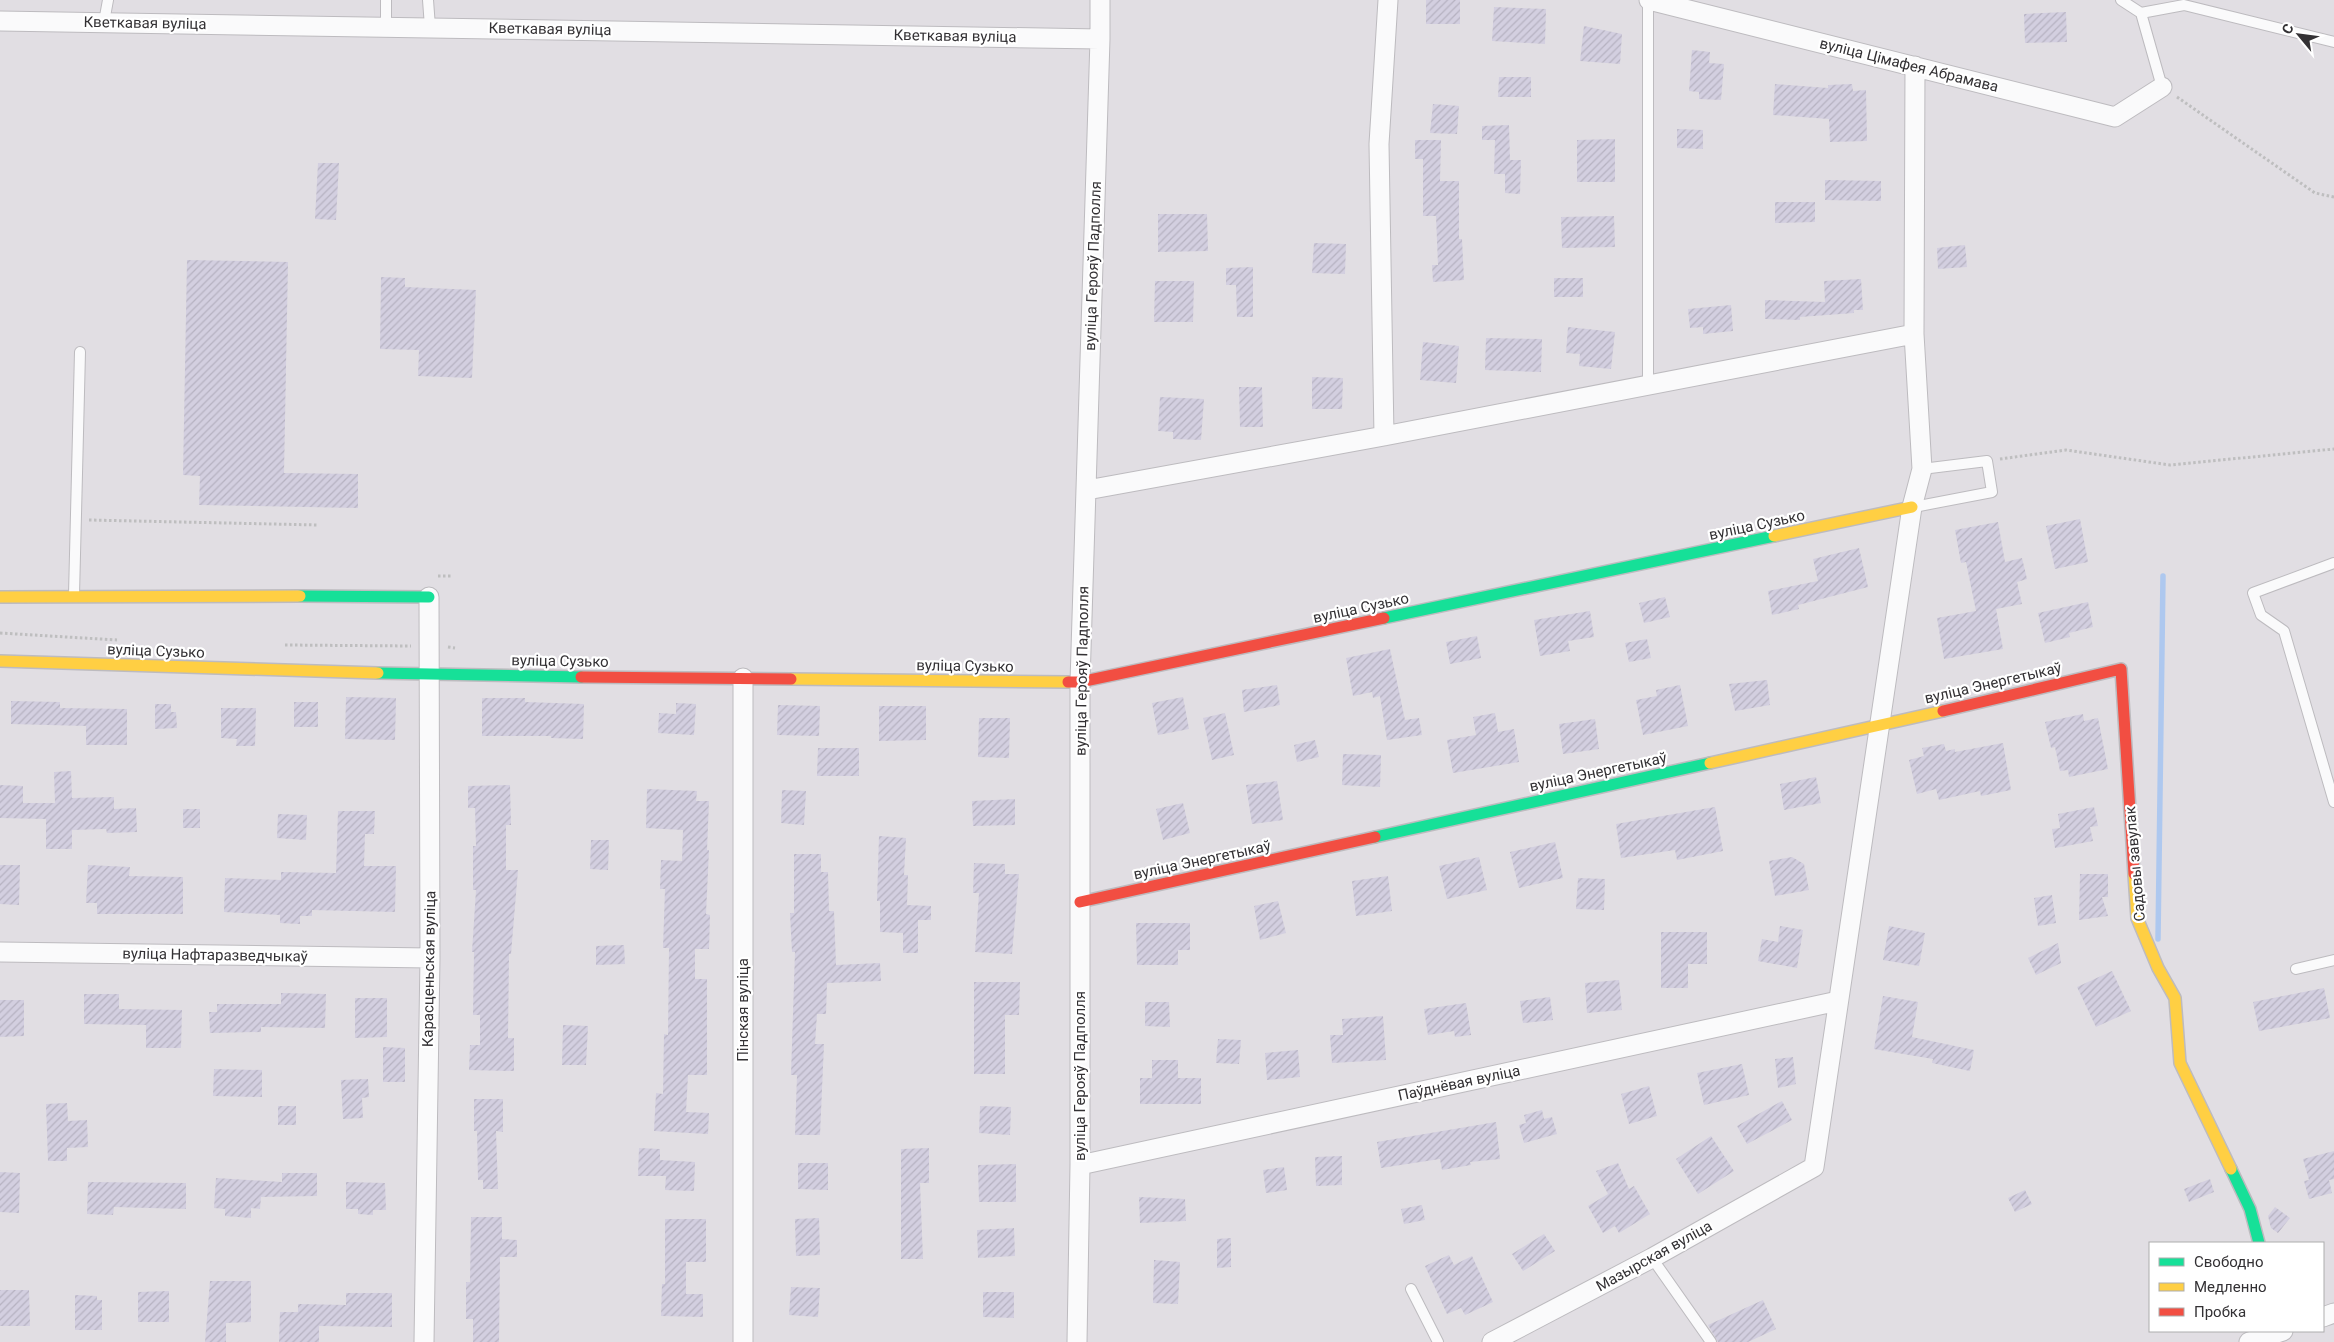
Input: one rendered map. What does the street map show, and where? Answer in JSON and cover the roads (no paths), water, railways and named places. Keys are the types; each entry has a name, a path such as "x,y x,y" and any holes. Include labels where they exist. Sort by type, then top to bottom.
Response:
{"street":[{"name":"вуліца Герояў Падполля","path":"1077,1342 1080,1165 1080,682 1100,0"},
{"path":"1384,436 1379,144 1388,0"},
{"name":"вуліца Цімафея Абрамава","path":"1649,0 2115,117 2162,86"},
{"name":"Кветкавая вуліца","path":"0,21 1100,39"},
{"path":"1838,1001 1881,725 1912,507 1922,469 1914,334 1915,66"},
{"path":"1086,490 1384,436 1914,334"},
{"name":"вуліца Сузько","path":"0,661 431,675 1080,682 1912,507"},
{"path":"0,597 74,599 355,595 429,596"},
{"name":"Карасценьская вуліца","path":"424,1342 430,958 431,675 429,596"},
{"name":"вуліца Энергетыкаў","path":"1080,902 1881,725 2121,669"},
{"name":"Садовы завулак","path":"2121,669 2137,918 2158,968 2175,998 2180,1063 2250,1209 2258,1242"},
{"name":"Пінская вуліца","path":"743,678 743,1342"},
{"name":"вуліца Нафтаразведчыкаў","path":"0,952 430,958"},
{"name":"Паўднёвая вуліца","path":"1080,1165 1838,1001"},
{"name":"Мазырская вуліца","path":"1492,1342 1652,1258 1814,1167 1838,1001"},
{"path":"2249,1342 2278,1332"}],"lane":[{"path":"104,22 108,0"},
{"path":"386,0 386,26"},
{"path":"428,0 430,27"},
{"path":"1648,385 1649,0"},
{"path":"2121,0 2141,13 2162,86"},
{"path":"2141,13 2184,2 2334,42"},
{"path":"74,599 80,352"},
{"path":"1912,507 1992,492 1986,461 1922,469"},
{"path":"2334,563 2253,593 2261,615 2284,631 2334,802"},
{"path":"2296,969 2334,960"},
{"path":"1652,1258 1711,1342"},
{"path":"1411,1289 1438,1342"}],"waterway":[{"path":"2158,939 2163,576"}]}
